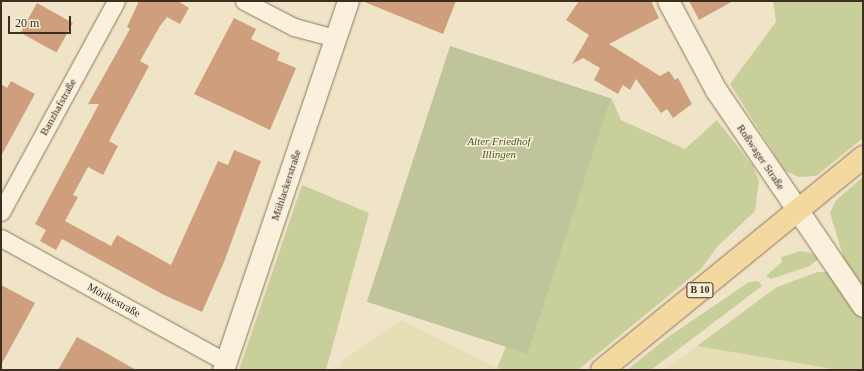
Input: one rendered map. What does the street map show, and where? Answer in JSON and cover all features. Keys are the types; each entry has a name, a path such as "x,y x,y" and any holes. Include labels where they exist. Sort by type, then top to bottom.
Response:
{"main road":[{"name":"B 10","path":"602,370 863,157"}],"street":[{"name":"Banzhafstraße","path":"1,212 116,1"},
{"path":"244,1 294,27 335,38"},
{"name":"Mühlackerstraße","path":"225,366 348,1"},
{"name":"Roßwager Straße","path":"668,1 716,90 863,306"},
{"name":"Mörikestraße","path":"1,238 225,366"}],"shaded area":[{"path":"401,320 500,370 339,370 342,361"},
{"path":"697,346 838,370 664,370"}],"green space":[{"path":"773,1 863,1 863,138 816,176 799,177 785,171 730,84 776,22"},
{"name":"Alter Friedhof Illingen","path":"450,46 611,98 528,354 367,302"},
{"path":"611,97 621,120 685,149 717,120 753,166 759,181 755,211 717,247 701,269 578,370 500,370 497,368"},
{"path":"863,177 863,286 844,259 830,213 836,200"},
{"path":"302,185 369,213 326,370 239,370"},
{"path":"801,251 812,253 818,259 810,266 771,279 766,276 782,262 781,257"},
{"path":"818,272 829,272 863,318 863,370 838,370 697,346 777,287"},
{"path":"758,281 762,286 651,370 627,370 668,337 749,282"}],"building":[{"path":"139,1 178,1 189,8 180,24 167,17 160,26 140,61 149,66 109,141 118,146 103,175 88,167 73,195 78,197 65,221 111,246 117,235 171,265 218,161 228,165 234,150 261,161 224,262 202,312 164,295 62,239 56,250 40,241 46,230 35,224 99,104 88,104 130,29 127,27"},
{"path":"362,1 456,1 443,34"},
{"path":"579,1 651,1 659,18 609,44 660,76 669,71 675,80 678,78 692,104 673,118 667,109 661,113 636,79 630,90 623,85 618,94 594,80 600,68 583,58 572,64 589,35 566,20"},
{"path":"689,1 733,1 699,20"},
{"path":"37,3 73,23 56,53 21,33"},
{"path":"234,18 256,29 251,39 280,53 277,60 296,68 270,130 194,94"},
{"path":"11,81 35,94 1,156 1,84 7,88"},
{"path":"1,285 35,303 1,365"},
{"path":"77,337 101,350 136,370 58,370"}]}
